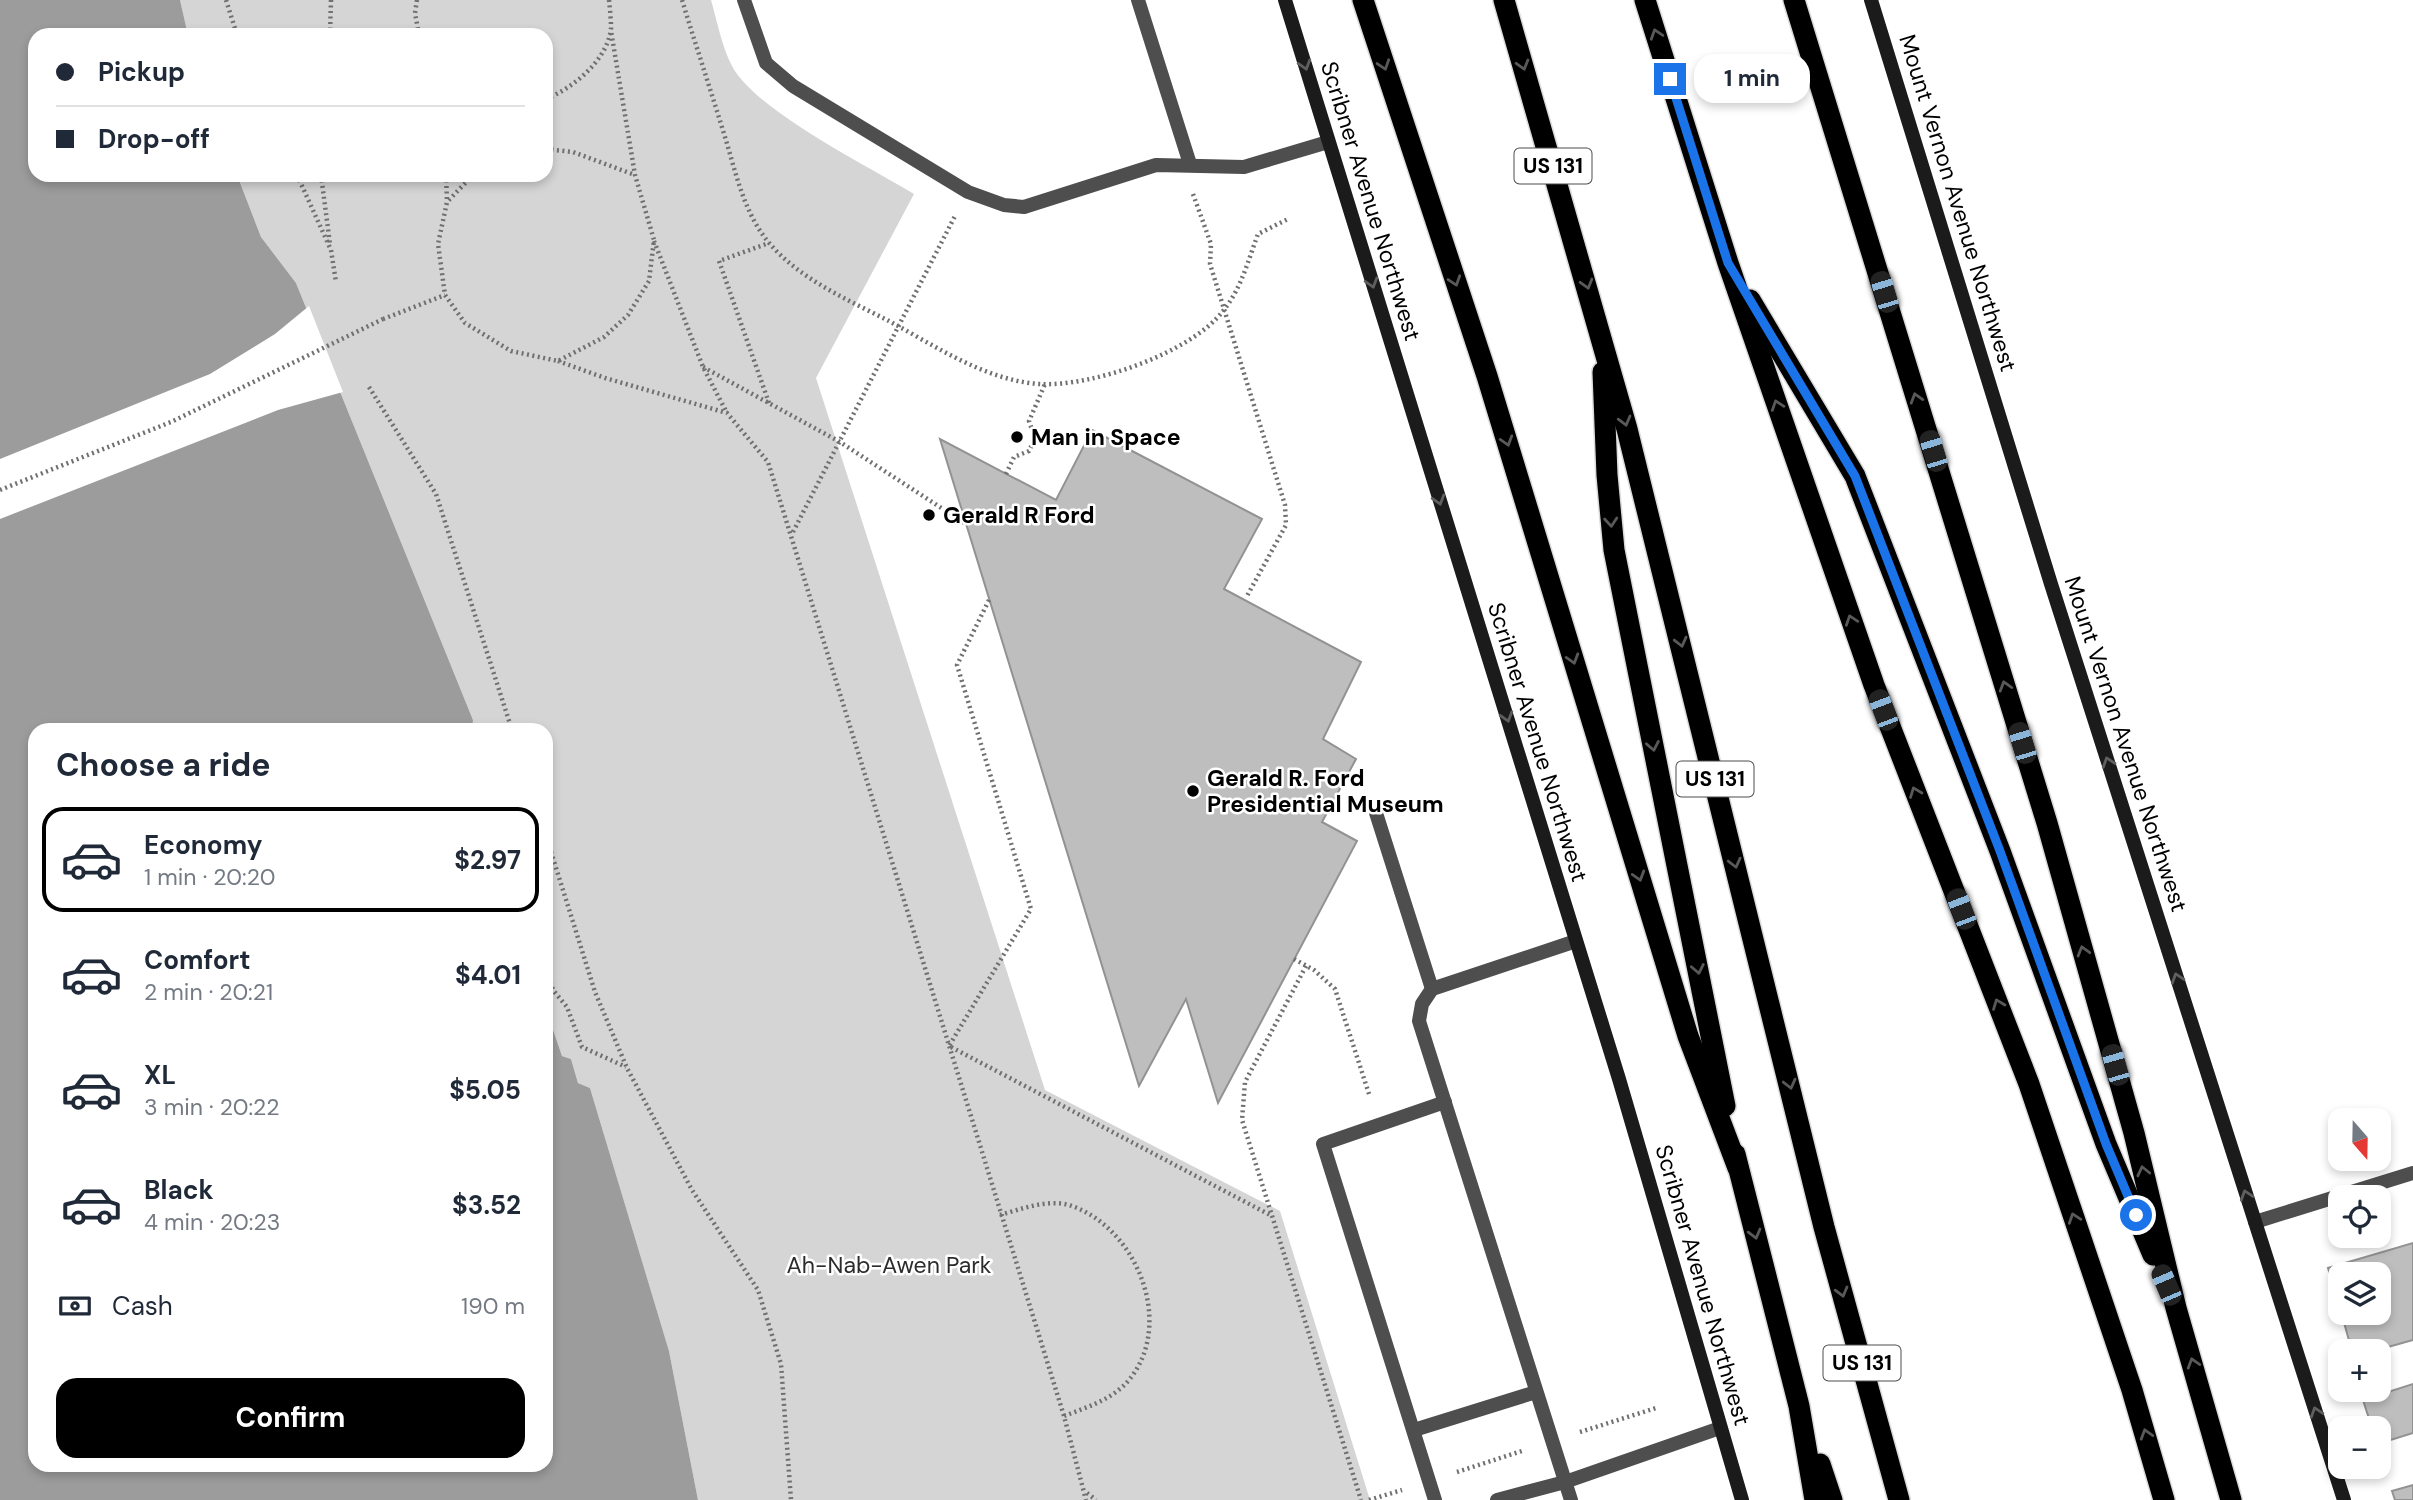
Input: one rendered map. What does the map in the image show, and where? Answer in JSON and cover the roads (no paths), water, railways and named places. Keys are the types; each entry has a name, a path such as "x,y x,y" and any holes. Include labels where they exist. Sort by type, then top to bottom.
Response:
{"highway":[{"path":"1363,0 1487,376 1688,1036 1738,1168"},
{"name":"US 131","path":"1504,0 1601,332 1659,553 1824,1227 1899,1500"},
{"path":"1645,0 1728,263 1874,685 2029,1084 2132,1390 2164,1500"},
{"path":"1794,0 2047,823 2134,1133 2176,1308 2231,1500"},
{"path":"1728,263 1855,476 2000,851 2106,1144 2176,1308"},
{"path":"1601,332 1607,475 1614,550 1738,1168 1799,1406 1815,1500"},
{"path":"1799,1406 1832,1500"}],"street":[{"path":"744,0 766,63 793,86 968,192 1004,205 1024,206 1156,165 1244,167 1328,142"},
{"path":"1138,0 1187,164"},
{"name":"Scribner Avenue Northwest","path":"1285,0 1576,941 1742,1500"},
{"name":"Mount Vernon Avenue Northwest","path":"1871,0 2047,571 2344,1500"},
{"path":"1376,813 1432,989"},
{"path":"1571,1500 1419,1021 1423,1004 1432,989 1576,941"},
{"path":"1435,1500 1323,1144 1445,1102"},
{"path":"2255,1222 2413,1173"},
{"path":"1414,1430 1536,1392"},
{"path":"1497,1500 1565,1482 1720,1428"}],"place":[{"name":"Man in Space","path":"1017,437"},
{"name":"Gerald R Ford","path":"929,515"},
{"name":"Gerald R. Ford Presidential Museum","path":"1193,791"}],"park label":[{"name":"Ah-Nab-Awen Park","path":"889,1265"}]}
